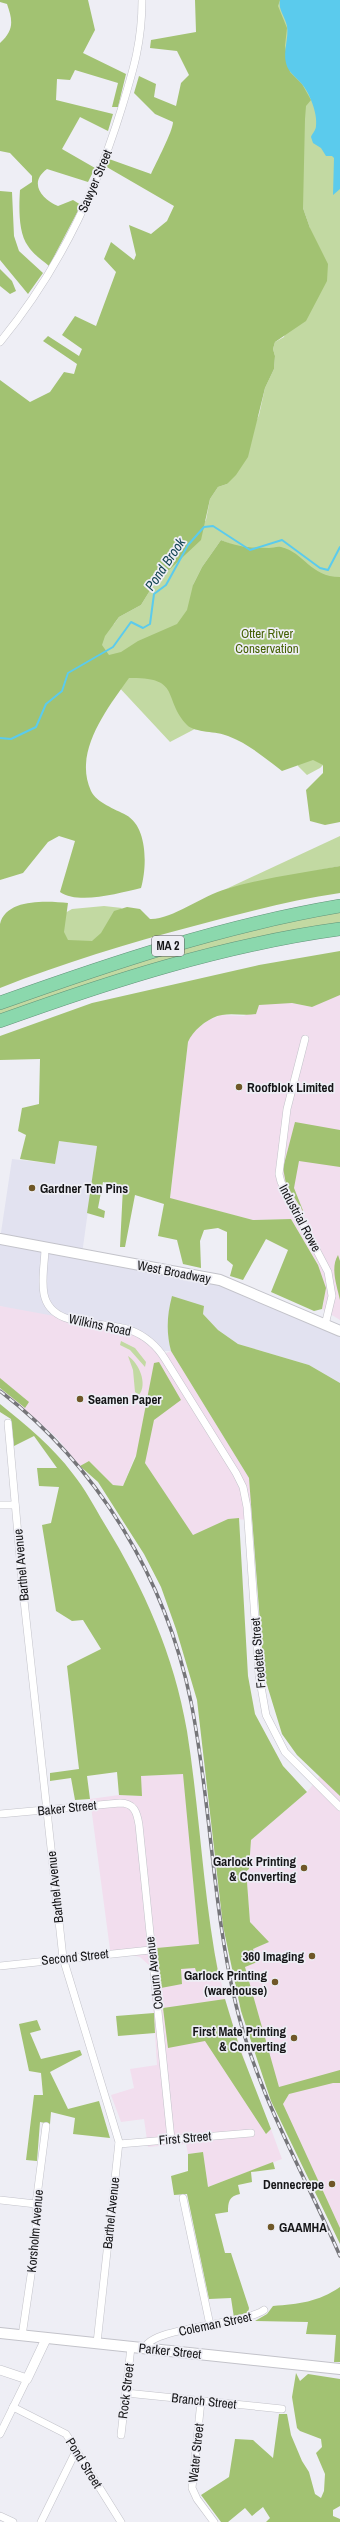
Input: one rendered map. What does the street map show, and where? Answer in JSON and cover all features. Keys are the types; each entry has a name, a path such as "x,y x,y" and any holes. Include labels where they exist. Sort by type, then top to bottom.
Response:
{"highway":[{"name":"MA 2","path":"0,1003 122,960 193,938 258,922 340,906"},
{"name":"MA 2","path":"0,1021 132,975 250,945 340,929"}],"main road":[{"name":"West Broadway","path":"0,1239 220,1280 340,1331"},
{"name":"Parker Street","path":"0,2333 340,2369"}],"street":[{"name":"Sawyer Street","path":"0,342 59,257 72,234 101,169 137,61 142,28 142,0"},
{"name":"Industrial Rowe","path":"305,1039 288,1109 279,1174 282,1185 328,1272 332,1296 325,1324"},
{"name":"Wilkins Road","path":"45,1247 44,1289 50,1306 68,1319 131,1330 156,1347 167,1362 236,1474"},
{"name":"Barthel Avenue","path":"8,1423 46,1810 63,1958 116,2127 119,2144 97,2343"},
{"name":"Fredette Street","path":"236,1474 243,1487 247,1507 259,1675 265,1711 276,1738 285,1752 340,1807"},
{"path":"0,1505 15,1505"},
{"name":"Baker Street","path":"0,1814 120,1803 133,1807"},
{"name":"Coburn Avenue","path":"133,1807 139,1825 150,1950 158,2007 171,2139"},
{"name":"Second Street","path":"0,1966 63,1958 150,1950"},
{"name":"Korsholm Avenue","path":"22,2336 36,2241 36,2204 46,2126"},
{"name":"First Street","path":"119,2144 251,2133"},
{"path":"183,2198 210,2325"},
{"path":"0,2200 36,2204"},
{"name":"Coleman Street","path":"145,2348 147,2344 157,2338 247,2318 264,2310"},
{"path":"0,2434 46,2339"},
{"name":"Rock Street","path":"121,2435 131,2347"},
{"path":"0,2370 27,2379"},
{"name":"Branch Street","path":"126,2393 282,2409"},
{"name":"Water Street","path":"201,2401 192,2488 197,2500 214,2522"},
{"name":"Pond Street","path":"13,2407 64,2433 121,2522"},
{"path":"41,2522 76,2451"},
{"path":"0,2516 13,2522"}],"shaded area":[{"path":"340,995 340,1320 322,1309 324,1301 318,1265 291,1219 253,1220 170,1199 188,1042 191,1034 207,1021 221,1015 244,1016 259,1005 273,1003 292,1003 312,1007"},
{"path":"59,1141 97,1146 82,1254 220,1280 340,1331 340,1383 309,1365 238,1344 218,1330 203,1314 204,1306 168,1336 171,1351 160,1351 0,1306 0,1239 12,1159 55,1164"},
{"path":"0,1306 131,1330 162,1355 171,1351 249,1478 254,1520 228,1519 193,1536 145,1463 135,1456 123,1486 113,1485 89,1461 80,1466 57,1438 0,1388"},
{"path":"184,1774 199,1944 212,1942 225,1999 254,2089 266,2134 271,2129 282,2159 208,2187 203,2152 188,2154 186,2144 148,2147 144,2119 121,2122 111,2095 134,2088 130,2069 157,2065 155,2033 150,1966 140,1957 132,1955 111,1957 90,1799 119,1795 140,1796 141,1776"},
{"path":"320,1776 340,1796 340,2228 285,2111 245,1967 253,1949 268,1942 250,1922 247,1883 243,1874 249,1869 251,1840 307,1792"}],"green space":[{"path":"0,0 88,0 95,30 83,53 126,74 118,107 112,107 118,83 75,70 70,80 57,79 56,100 113,114 108,131 80,117 62,149 95,168 88,182 47,169 41,174 38,180 39,190 42,195 52,203 58,206 73,200 81,205 49,266 30,249 22,234 19,211 20,190 32,182 32,176 10,153 0,151 0,43 8,34 11,20 7,4 0,2"},
{"path":"195,0 280,0 278,6 287,28 285,46 290,72 302,84 311,100 306,106 305,119 303,208 310,228 328,264 327,281 306,321 275,342 273,349 275,356 274,369 265,388 248,457 236,475 227,484 218,487 210,499 201,540 154,584 141,605 119,617 105,636 102,645 109,655 121,652 138,641 177,624 187,610 193,585 202,567 221,540 238,546 269,548 281,547 296,554 321,573 340,577 340,822 325,825 310,821 306,790 323,773 323,765 313,760 282,771 236,739 223,734 191,728 180,715 164,685 157,681 129,678 111,703 95,732 89,746 86,761 87,776 91,791 97,799 126,815 133,821 142,838 145,859 141,888 99,897 78,898 68,896 60,892 75,841 59,836 48,842 23,873 0,880 0,380 30,402 50,392 64,372 74,374 77,364 43,341 48,336 79,356 82,349 62,335 75,316 96,326 116,272 104,259 111,242 134,260 136,255 129,225 151,234 167,221 174,206 105,166 109,159 151,174 167,140 173,122 155,114 134,93 139,76 156,84 154,97 176,106 181,83 189,75 177,51 150,48 151,40 196,32"},
{"name":"Otter River Conservation","path":"250,0 340,0 340,748 320,768 307,775 298,766 293,736 210,721 170,742 75,640 114,624 119,617 141,605 154,584 174,563 206,520 210,499 218,487 227,484 259,415 265,388 274,369 275,356 273,349 275,342 284,337 310,228 303,208 303,192","holes":["221,540 242,549 193,585 202,567"]},
{"path":"0,191 12,192 14,236 19,251 43,273 28,294 0,260"},
{"path":"0,269 12,281 16,291 10,294 0,286"},
{"path":"340,836 340,866 226,889"},
{"path":"340,866 340,893 267,907 145,939 72,962 0,988 0,924 10,909 19,905 39,902 68,903 64,932 68,940 92,941 101,933 114,911 127,907 140,909 150,919 158,918 177,912 217,892 240,885"},
{"path":"104,906 122,908 111,919 106,937 72,949 46,924 72,909"},
{"path":"340,912 340,926 0,1016 0,1008 136,961 265,926"},
{"path":"340,951 340,995 312,1007 292,1003 259,1005 256,1014 226,1014 217,1016 207,1021 190,1037 188,1042 170,1198 253,1220 291,1219 318,1265 326,1288 322,1309 314,1311 271,1292 288,1250 266,1239 243,1280 230,1276 233,1265 227,1260 227,1232 218,1228 204,1230 200,1241 201,1268 183,1264 177,1240 158,1236 164,1204 135,1195 125,1247 120,1247 123,1187 103,1182 98,1208 105,1211 104,1218 87,1213 97,1146 59,1141 55,1164 20,1159 26,1135 18,1131 22,1108 39,1104 40,1059 0,1060 0,1036 92,1003 259,965"},
{"path":"295,1122 340,1130 340,1167 299,1161 294,1188 304,1213 286,1184 283,1168"},
{"path":"338,1255 340,1261 340,1300 334,1271"},
{"path":"172,1296 204,1306 203,1314 218,1330 238,1344 309,1365 340,1383 340,1796 297,1755 282,1734 264,1675 249,1478 171,1351 168,1337 168,1324"},
{"path":"121,1341 135,1348 146,1362 145,1367 130,1350 120,1345"},
{"path":"128,1356 136,1364 141,1374 143,1385 139,1395 135,1392 133,1370"},
{"path":"159,1362 181,1400 154,1420 145,1463 193,1535 228,1519 239,1518 248,1676 255,1714 283,1766 307,1792 251,1840 249,1869 243,1874 247,1882 250,1922 269,1942 253,1949 257,1962 245,1967 279,2087 340,2070 340,2083 333,2083 289,2094 283,2104 340,2228 340,2244 271,2101 241,2011 223,1926 197,1700 176,1629 161,1587 144,1554 98,1482 80,1466 89,1461 113,1485 123,1486 136,1456 154,1363"},
{"path":"0,1378 29,1402 25,1408 0,1388"},
{"path":"0,1404 48,1446 65,1464 77,1480 119,1547 156,1623 166,1649 187,1731 209,1916 219,1977 199,1980 195,1968 181,1969 182,1984 161,1988 157,1948 199,1944 183,1774 141,1776 142,1796 119,1795 117,1772 87,1776 90,1799 75,1800 71,1778 50,1781 50,1773 79,1769 67,1666 101,1649 83,1620 72,1621 56,1611 42,1525 51,1523 59,1487 39,1486 37,1468 57,1468 34,1436 14,1446 11,1419 0,1412"},
{"path":"225,1999 241,2052 271,2129 266,2134 205,2041 168,2048 163,2008"},
{"path":"154,2013 155,2033 118,2036 116,2016"},
{"path":"37,2020 41,2030 30,2033 41,2059 80,2050 82,2055 50,2072 68,2109 99,2101 110,2138 73,2134 75,2118 51,2112 50,2124 40,2122 37,2161 26,2160 34,2095 43,2095 41,2073 29,2071 19,2024"},
{"path":"203,2152 208,2187 273,2162 275,2169 251,2172 252,2182 238,2185 240,2194 231,2198 228,2205 228,2212 215,2214 225,2253 231,2253 249,2308 248,2314 234,2318 231,2298 209,2299 187,2194 174,2195 171,2176 188,2171 188,2154"},
{"path":"340,2287 340,2362 334,2362 336,2335 306,2334 308,2322 255,2321 267,2314 273,2306 316,2299"},
{"path":"296,2373 300,2381 308,2374 340,2379 340,2506 333,2510 333,2516 340,2519 340,2522 266,2522 270,2518 263,2507 252,2516 245,2508 228,2522 221,2522 201,2495 229,2477 235,2439 253,2440 273,2458 279,2414 287,2414 291,2435 302,2461 309,2472 315,2494 321,2498 324,2491 325,2474 316,2453 322,2447 321,2439 300,2431 297,2428 292,2397"}],"water":[{"path":"280,0 340,0 340,189 333,195 334,158 332,156 326,156 321,148 313,143 311,137 316,126 316,115 312,103 307,91 290,71 286,63 285,54 287,26 280,7"}],"waterway":[{"name":"Pond Brook","path":"0,738 11,739 36,727 46,704 62,691 68,673 113,647 131,622 143,628 150,624 154,594 166,585 188,545 204,527 213,526 250,550 282,540 320,568 328,570 340,547"}],"railway":[{"path":"0,1391 36,1421 68,1454 97,1491 123,1529 146,1570 165,1613 180,1657 191,1702 198,1740 216,1892 228,1967 236,2005 256,2071 282,2133 340,2256"}],"place":[{"name":"Roofblok Limited","path":"239,1087"},
{"name":"Gardner Ten Pins","path":"32,1188"},
{"name":"Seamen Paper","path":"80,1399"},
{"name":"Garlock Printing & Converting","path":"304,1868"},
{"name":"360 Imaging","path":"312,1956"},
{"name":"Garlock Printing (warehouse)","path":"275,1982"},
{"name":"First Mate Printing & Converting","path":"294,2038"},
{"name":"Dennecrepe","path":"332,2184"},
{"name":"GAAMHA","path":"271,2227"}]}
